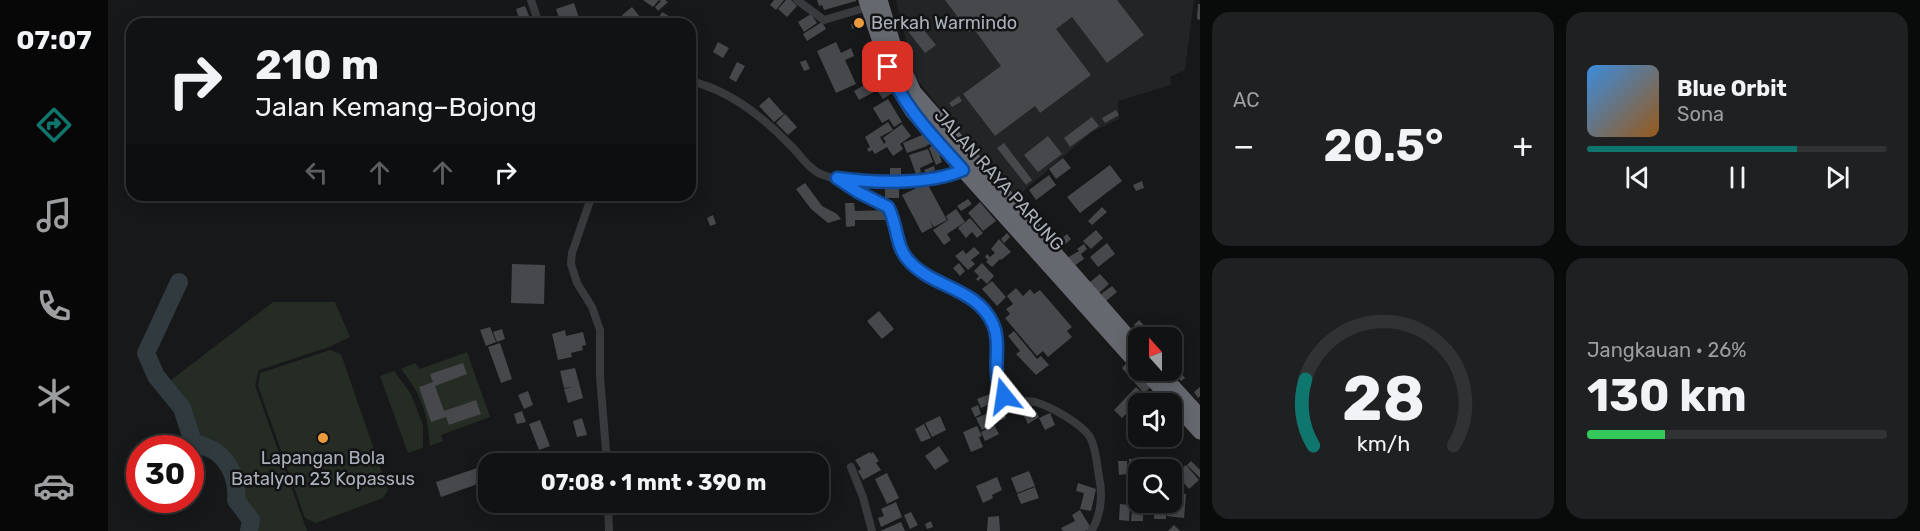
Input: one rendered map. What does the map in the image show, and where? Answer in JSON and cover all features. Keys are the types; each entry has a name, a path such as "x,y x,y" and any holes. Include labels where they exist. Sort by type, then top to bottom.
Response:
{"highway":[{"name":"JALAN RAYA PARUNG","path":"872,2 914,92 968,165 1128,353"},
{"name":"JALAN RAYA PARUNG","path":"968,165 1128,337"},
{"path":"1156,381 1191,412"},
{"path":"1167,381 1191,412 1200,432"}],"street":[{"path":"531,0 537,18"},
{"path":"797,0 824,20 872,2"},
{"path":"696,82 711,86 728,95 772,127 816,171 824,176 878,182 954,174 968,165"},
{"path":"837,178 888,207 904,256 914,267 925,275 966,294 981,307 994,325 996,377 1004,396 1045,405 1082,428 1089,436 1101,484 1098,519 1091,531"},
{"path":"590,201 572,253 571,264 577,283 592,307 600,330 600,376 607,453"},
{"path":"852,467 861,489 872,531"},
{"path":"608,513 609,531"}],"shaded area":[{"path":"896,0 1194,0 1185,70 1170,77 1171,85 1118,101 1119,119 1092,132 1013,200 915,77"},
{"path":"273,302 335,302 350,337 329,347 259,370 255,385 307,531 255,531 257,517 241,497 244,483 231,459 219,447 204,442 204,435 194,435 186,409 167,383"},
{"name":"Lapangan Bola Batalyon 23 Kopassus","path":"330,350 341,354 388,490 383,498 316,523 305,518 258,386 260,373"},
{"path":"467,352 490,417 441,435 443,441 430,446 427,423 419,396 401,369 415,363 420,369"},
{"path":"394,371 411,394 423,425 423,448 408,453 380,376"}],"building":[{"path":"643,0 659,0 653,7"},
{"path":"659,0 668,2 658,11 655,7 661,1"},
{"path":"774,0 784,0 776,10 770,5"},
{"path":"786,0 791,0 797,6 787,17 778,9"},
{"path":"817,0 856,1 824,10 822,5 819,6"},
{"path":"945,0 1117,0 1144,35 1107,63 1072,17 1056,29 1091,75 1040,113 1035,106 995,136 963,94 1001,66 974,29 969,32"},
{"path":"574,3 579,18 559,18 556,9"},
{"path":"1198,4 1200,4 1200,20 1197,19"},
{"path":"525,6 530,18 519,18 516,9"},
{"path":"632,7 641,18 624,18 622,15"},
{"path":"662,12 672,18 658,18"},
{"path":"811,14 817,23 804,32 798,22"},
{"path":"914,18 936,45 925,53 904,26"},
{"path":"864,20 865,25 852,29 851,24"},
{"path":"822,22 826,29 807,41 803,34"},
{"path":"718,42 729,48 723,58 713,52"},
{"path":"836,42 841,53 851,48 854,56 845,60 856,84 836,93 817,51"},
{"path":"806,60 810,69 804,71 800,62"},
{"path":"737,62 745,66 736,82 729,78"},
{"path":"884,75 889,83 876,90 871,82"},
{"path":"868,83 874,92 859,100 854,91"},
{"path":"889,84 894,92 883,99 878,92"},
{"path":"959,96 962,101 952,107 949,103"},
{"path":"769,97 784,114 774,122 759,106"},
{"path":"888,99 902,122 894,127 889,119 882,123 873,108"},
{"path":"1116,110 1119,115 1105,123 1102,118"},
{"path":"785,114 797,127 788,135 776,123"},
{"path":"1092,117 1099,126 1070,147 1064,138"},
{"path":"888,122 893,130 880,137 884,144 886,142 883,138 902,124 911,136 900,144 903,149 893,156 887,147 875,154 872,150 869,152 867,149 870,147 865,137"},
{"path":"927,133 931,144 907,153 903,143"},
{"path":"1048,136 1062,154 1038,172 1024,155"},
{"path":"1004,143 1032,180 1026,185 997,148"},
{"path":"935,144 942,162 936,165 929,148"},
{"path":"928,149 933,162 920,168 921,172 916,174 909,155"},
{"path":"1063,158 1071,168 1056,179 1049,169"},
{"path":"1110,165 1122,181 1080,213 1067,197"},
{"path":"934,166 935,170 926,173 924,170"},
{"path":"890,168 901,168 901,176 890,176"},
{"path":"1049,175 1056,185 1036,200 1029,190"},
{"path":"1142,181 1144,188 1136,191 1133,185"},
{"path":"805,183 822,206 837,214 841,219 828,223 811,209 796,189"},
{"path":"927,183 947,220 934,227 929,219 933,227 922,233 902,195"},
{"path":"899,187 899,198 885,198 885,188"},
{"path":"968,199 972,204 961,211 957,206"},
{"path":"980,202 996,221 983,231 968,213"},
{"path":"845,203 854,203 855,211 889,210 889,220 855,220 855,226 846,227"},
{"path":"1102,207 1107,212 1092,225 1088,221"},
{"path":"956,209 965,222 947,234 951,240 944,245 933,230 948,220 946,216"},
{"path":"713,215 716,224 710,226 707,218"},
{"path":"970,218 983,233 977,238 972,232 966,238 958,228"},
{"path":"1096,230 1103,238 1091,249 1083,241"},
{"path":"1007,233 1010,237 1004,243 1001,239"},
{"path":"1067,234 1071,239 1060,249 1056,243"},
{"path":"999,239 1011,252 992,267 986,262 988,260 985,257 987,254 990,257 995,253 991,249"},
{"path":"1107,243 1115,254 1098,267 1090,257"},
{"path":"1084,244 1087,249 1081,254 1084,259 1074,266 1067,258 1079,251 1077,249"},
{"path":"974,247 980,253 971,260 975,264 968,270 955,256 963,250 966,254"},
{"path":"959,263 965,271 960,276 953,268"},
{"path":"982,263 994,276 987,284 981,278 978,281 976,279 979,276 974,271"},
{"path":"512,264 545,265 544,304 511,303"},
{"path":"1100,274 1109,284 1099,293 1090,282"},
{"path":"992,281 1006,297 997,306 982,289"},
{"path":"1112,286 1117,292 1106,301 1101,294"},
{"path":"1016,288 1023,296 1030,289 1034,294 1040,290 1072,327 1067,331 1072,337 1048,357 1043,351 1037,356 1005,318 1010,314 1006,309 1013,304 1007,296"},
{"path":"879,311 894,329 882,339 867,321"},
{"path":"1139,320 1145,327 1136,327 1134,325"},
{"path":"490,327 496,342 486,346 480,330"},
{"path":"502,329 505,339 497,342 493,332"},
{"path":"565,330 566,336 583,332 586,345 582,346 583,350 571,353 572,357 558,360 552,334"},
{"path":"1014,331 1037,359 1041,356 1049,365 1036,375 1016,354 1020,351 1008,336"},
{"path":"500,343 512,379 501,383 488,347"},
{"path":"1128,361 1128,375 1122,368"},
{"path":"463,363 467,374 435,386 444,411 476,400 481,414 449,425 446,417 431,422 419,387 433,382 430,374"},
{"path":"575,368 583,398 568,403 564,389 572,387 564,388 560,371"},
{"path":"1147,381 1152,386 1144,393 1134,382"},
{"path":"1136,387 1143,393 1130,393"},
{"path":"1200,387 1200,396 1198,398 1194,392"},
{"path":"528,391 533,405 524,409 518,395"},
{"path":"995,392 999,400 981,408 977,399"},
{"path":"1128,395 1128,412 1122,418 1114,410"},
{"path":"1000,402 1006,418 994,423 987,407"},
{"path":"978,405 981,414 975,417 971,408"},
{"path":"1034,409 1039,417 1028,424 1024,416"},
{"path":"522,411 526,422 517,424 514,414"},
{"path":"1050,413 1055,425 1045,430 1039,418"},
{"path":"986,414 991,425 982,430 976,418"},
{"path":"940,416 946,430 932,437 925,423"},
{"path":"582,418 587,435 577,437 573,421"},
{"path":"540,420 550,446 539,450 529,424"},
{"path":"924,424 931,438 921,442 915,429"},
{"path":"994,425 999,434 985,441 981,432"},
{"path":"977,426 982,436 979,437 983,447 971,452 963,432"},
{"path":"939,446 949,461 935,470 925,456"},
{"path":"870,452 871,454 873,452 879,461 876,463 881,470 863,480 858,471 861,469 855,460"},
{"path":"1118,461 1127,461 1128,474 1119,475"},
{"path":"1191,461 1200,470 1200,478 1187,465"},
{"path":"1186,465 1199,480 1189,489 1182,481 1182,469"},
{"path":"478,468 478,484 441,497 436,482"},
{"path":"1029,471 1035,486 1017,493 1011,478"},
{"path":"887,473 899,498 887,504 875,479"},
{"path":"997,477 1002,490 983,503 976,486"},
{"path":"1078,483 1096,489 1091,511 1080,509 1084,493 1076,491"},
{"path":"1035,487 1039,498 1021,504 1017,494"},
{"path":"1182,494 1186,494 1184,518 1167,516 1167,513 1182,513"},
{"path":"896,502 902,517 881,527 878,518 884,516 881,509"},
{"path":"1120,504 1128,505 1129,521 1119,520"},
{"path":"1080,510 1091,528 1085,531 1063,531 1061,528 1075,521 1072,515"},
{"path":"911,512 918,525 910,529 904,515"},
{"path":"1132,513 1143,513 1143,521 1131,521"},
{"path":"1154,513 1166,513 1166,519 1154,519"},
{"path":"999,516 1000,531 987,531 988,517"},
{"path":"931,521 933,527 927,529 925,524"},
{"path":"901,522 905,531 880,531"},
{"path":"1174,525 1180,531 1168,531"}],"waterway":[{"path":"179,282 146,353 156,376 182,408 193,442 216,452 229,467 235,480 236,500 251,520 249,531"}],"place":[{"name":"Berkah Warmindo","path":"859,23"},
{"name":"Lapangan Bola Batalyon 23 Kopassus","path":"323,438"}],"route":[{"path":"888,67 893,80 912,111 963,170 947,176 878,182 837,178 888,207 904,256 914,267 925,275 966,294 988,316 994,325 996,377 1004,396"}]}
